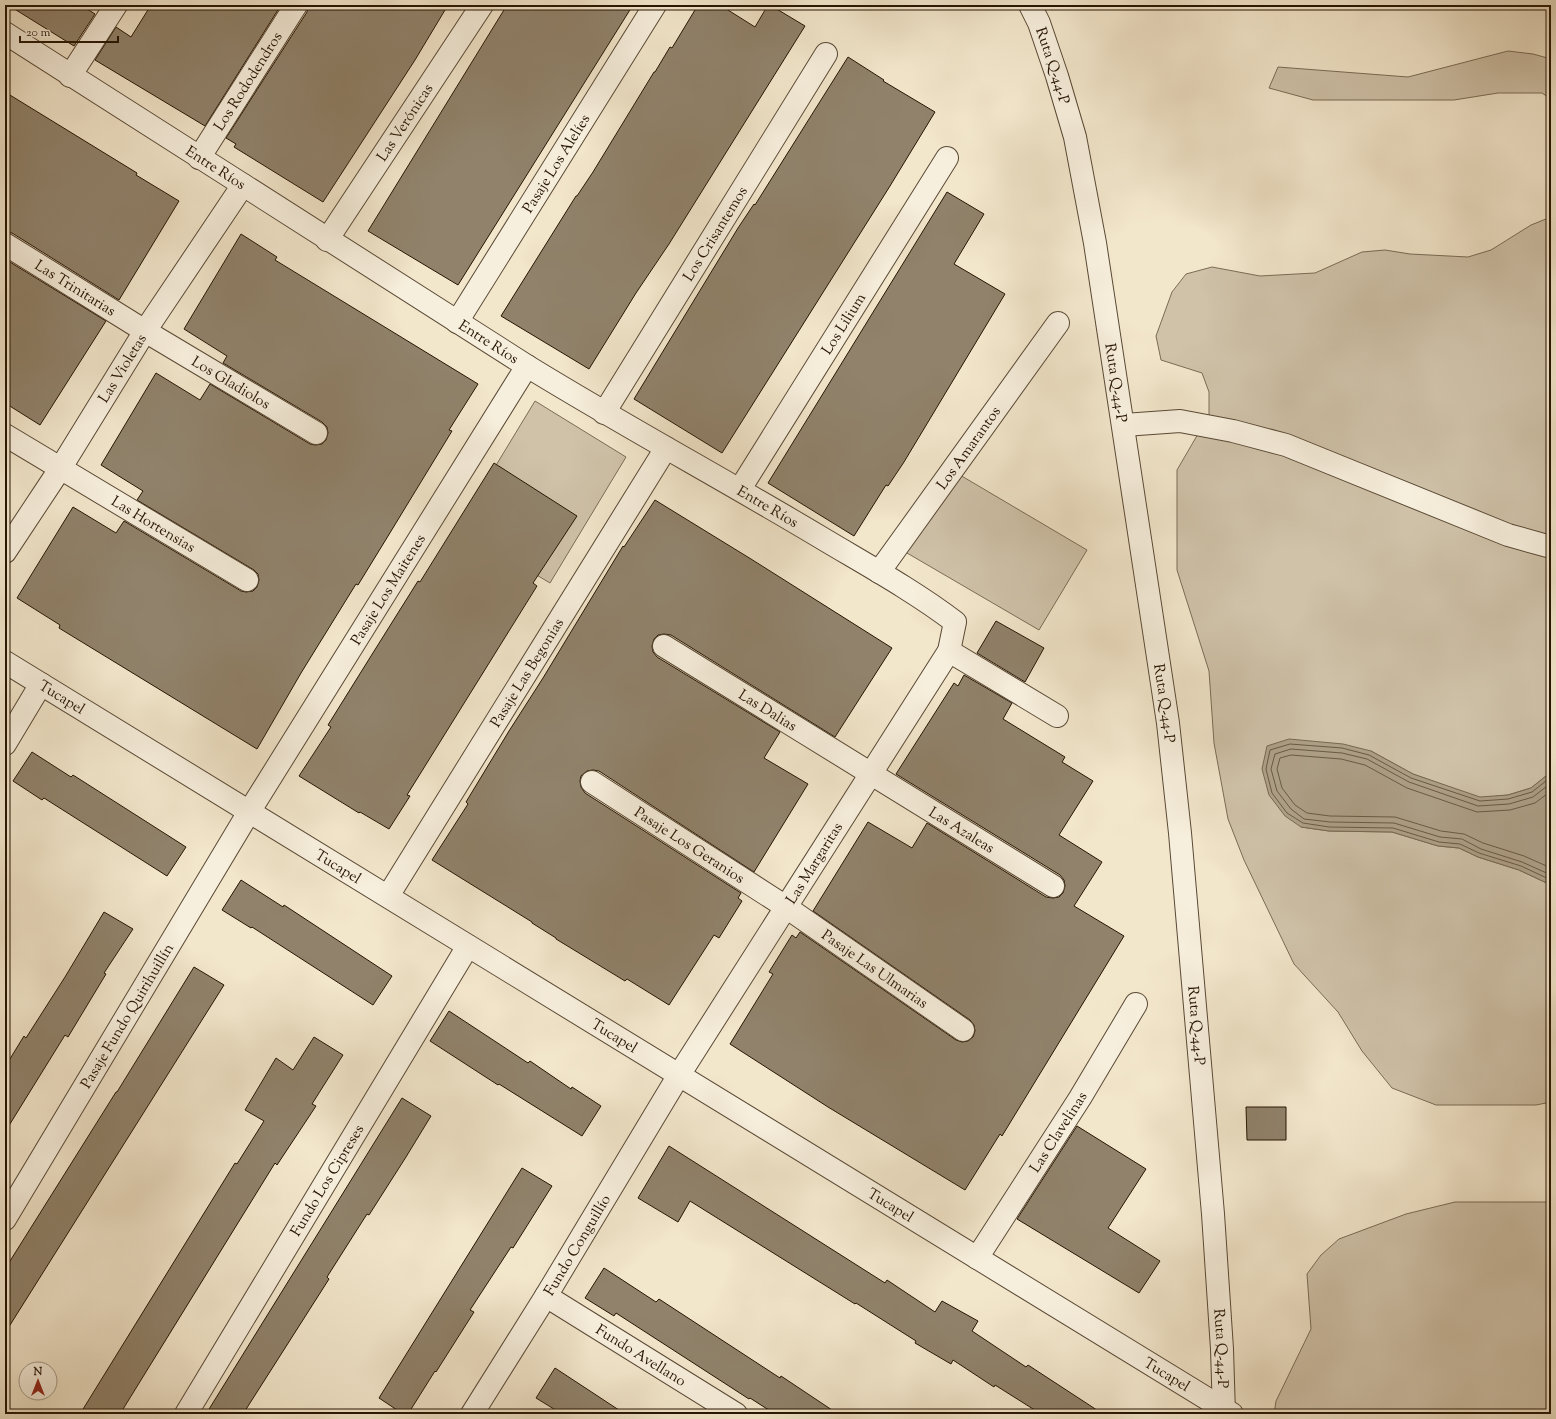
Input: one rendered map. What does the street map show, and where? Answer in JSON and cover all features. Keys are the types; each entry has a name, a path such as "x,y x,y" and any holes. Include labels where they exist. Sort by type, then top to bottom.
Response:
{"street":[{"path":"70,76 116,5"},
{"name":"Los Rododendros","path":"200,158 296,5"},
{"name":"Las Verónicas","path":"328,240 482,5"},
{"name":"Pasaje Los Alelíes","path":"457,322 655,5"},
{"name":"Ruta Q-44-P","path":"1030,5 1039,23 1057,76 1075,137 1095,243 1124,425 1168,723 1180,833 1227,1413"},
{"name":"Entre Ríos","path":"5,33 70,76 527,366 604,413 740,489 936,608 955,622 949,651"},
{"name":"Los Crisantemos","path":"604,413 826,54"},
{"name":"Los Lilium","path":"740,489 947,158"},
{"name":"Las Violetas","path":"5,552 60,469 145,331 243,185"},
{"name":"Las Trinitarias","path":"5,244 145,331"},
{"name":"Los Amarantos","path":"879,572 1058,323"},
{"name":"Los Gladiolos","path":"145,331 316,433"},
{"name":"Pasaje Los Maitenes","path":"249,812 527,366"},
{"path":"1124,425 1180,422 1233,431 1286,445 1508,535 1551,547"},
{"name":"Las Hortensias","path":"5,434 60,469 247,580"},
{"name":"Pasaje Las Begonias","path":"388,896 666,448"},
{"name":"Las Dalias","path":"664,646 870,774"},
{"path":"949,651 1057,716"},
{"name":"Las Margaritas","path":"679,1075 949,651"},
{"name":"Tucapel","path":"5,662 1227,1413"},
{"path":"5,744 41,684"},
{"name":"Las Azaleas","path":"870,774 1053,886"},
{"name":"Pasaje Los Geranios","path":"592,782 786,907"},
{"name":"Pasaje Fundo Quirihuillín","path":"5,1219 249,812"},
{"name":"Pasaje Las Ulmarias","path":"786,907 964,1030"},
{"name":"Fundo Los Cipreses","path":"186,1414 468,946"},
{"name":"Las Clavelinas","path":"977,1258 1080,1098 1136,1004"},
{"name":"Fundo Conguillío","path":"472,1414 546,1296 679,1075"},
{"name":"Fundo Avellano","path":"546,1296 736,1414"}],"shaded area":[{"path":"1508,51 1533,54 1551,59 1551,99 1542,93 1498,93 1454,100 1313,100 1269,88 1278,67 1408,77"},
{"path":"1551,217 1551,772 1531,788 1508,795 1480,798 1413,774 1371,751 1301,827 1329,831 1392,832 1438,846 1459,848 1478,857 1519,870 1551,885 1551,1102 1536,1105 1436,1105 1392,1088 1362,1051 1338,1012 1294,964 1244,860 1228,819 1214,743 1209,671 1177,570 1177,470 1209,415 1209,392 1202,373 1161,360 1156,336 1172,292 1186,274 1212,267 1260,276 1315,273 1362,252 1385,250 1410,254 1468,257 1491,250 1531,225"},
{"path":"535,401 626,457 550,583 458,528"},
{"path":"943,465 1087,550 1039,630 895,546"},
{"path":"1455,1202 1551,1202 1551,1414 1274,1414 1276,1401 1311,1329 1307,1274 1321,1255 1339,1239 1406,1214"}],"water":[{"path":"1289,739 1343,744 1371,751 1413,774 1480,797 1508,795 1531,788 1551,772 1551,885 1519,870 1478,857 1459,848 1438,846 1392,832 1329,831 1301,827 1285,816 1269,795 1262,769 1267,746"}],"building":[{"path":"8,5 81,5 95,14 74,46"},
{"path":"151,5 281,5 205,126 95,60 116,27 131,37"},
{"path":"308,5 448,5 415,60 323,202 234,147 236,144 226,138 307,12"},
{"path":"507,5 633,5 458,285 368,231"},
{"path":"698,5 720,5 755,27 768,5 770,5 805,26 589,369 501,316 576,196 593,172 654,72 670,47 672,48"},
{"path":"848,57 884,80 883,81 935,112 722,453 634,399 738,228 754,204 755,205"},
{"path":"5,92 137,173 136,175 179,201 119,300 12,233 5,232"},
{"path":"947,192 984,214 954,264 1005,294 904,462 888,486 886,485 854,536 768,483"},
{"path":"241,234 277,257 275,260 478,384 449,430 452,431 358,585 356,584 301,673 257,749 59,628 60,625 17,598 73,507 116,533 124,521 241,591 253,591 257,587 259,580 258,574 254,570 137,500 143,491 101,465 156,373 200,400 210,384 310,444 322,444 326,440 328,433 327,427 322,422 223,363 227,356 184,329"},
{"path":"5,259 106,321 40,425 5,403"},
{"path":"494,463 577,516 533,583 537,586 407,795 410,796 389,829 360,812 359,813 299,776 331,727 328,725"},
{"path":"655,500 892,648 835,737 671,635 658,635 654,639 652,646 653,652 657,657 780,732 764,758 808,784 754,872 599,771 587,771 581,776 581,787 585,793 741,893 738,898 742,901 719,938 714,935 669,1005 627,979 625,981 556,939 532,922 432,860 468,804 466,802 623,546 624,547"},
{"path":"996,621 1044,648 1025,682 977,653"},
{"path":"964,675 1012,703 1003,719 1065,757 1062,762 1093,781 1059,835 1102,862 1074,906 1124,936 1002,1136 1000,1134 965,1190 828,1107 730,1044 773,974 769,972 792,935 796,938 800,932 956,1040 962,1042 968,1041 973,1037 975,1031 974,1025 970,1020 813,911 868,822 912,848 927,823 1046,897 1059,897 1063,893 1065,886 1064,880 1060,875 896,774 954,683 958,686"},
{"path":"32,752 71,777 73,775 186,847 167,876 44,798 42,800 13,781"},
{"path":"241,880 283,907 284,905 392,976 373,1005 252,927 251,928 222,910"},
{"path":"104,912 133,929 104,973 106,974 68,1037 65,1035 5,1132 5,1067 24,1036 26,1038 65,977"},
{"path":"194,967 224,985 5,1333 5,1269"},
{"path":"449,1011 528,1063 530,1061 571,1089 572,1087 601,1106 582,1136 499,1084 498,1085 430,1041"},
{"path":"314,1037 343,1055 312,1104 316,1106 277,1165 275,1163 120,1414 80,1414 235,1163 237,1164 264,1121 245,1110 276,1058 293,1070"},
{"path":"402,1098 431,1116 406,1157 369,1215 367,1214 327,1277 329,1279 243,1414 206,1414"},
{"path":"1246,1107 1286,1107 1286,1140 1247,1140"},
{"path":"1077,1126 1146,1169 1108,1228 1160,1261 1139,1293 1017,1219"},
{"path":"669,1146 885,1283 887,1280 935,1312 942,1301 978,1321 972,1331 1026,1367 1028,1365 1103,1414 1041,1414 995,1385 994,1387 953,1360 951,1364 915,1343 916,1341 856,1303 855,1304 690,1201 678,1222 638,1198"},
{"path":"522,1168 552,1186 513,1248 511,1247 470,1310 474,1312 436,1372 435,1371 408,1414 403,1414 379,1398"},
{"path":"604,1268 656,1302 659,1299 838,1414 775,1414 750,1398 749,1399 616,1313 614,1316 585,1298"},
{"path":"555,1368 625,1414 562,1414 536,1398"}]}
